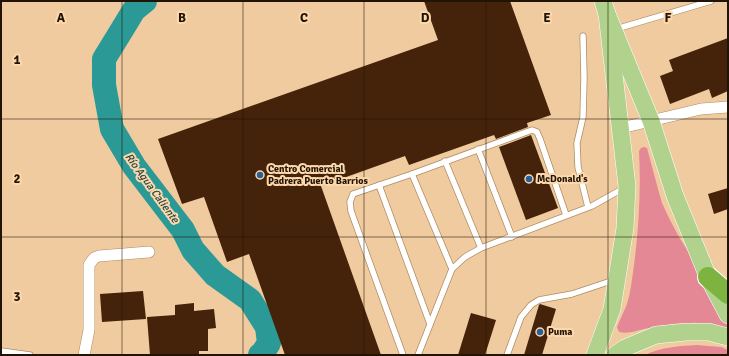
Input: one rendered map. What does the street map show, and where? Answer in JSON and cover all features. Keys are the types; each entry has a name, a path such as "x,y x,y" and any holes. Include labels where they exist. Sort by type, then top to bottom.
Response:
{"highway":[{"path":"708,277 728,294"}],"main road":[{"path":"608,15 651,121 675,196 708,277 728,315"},
{"path":"595,355 612,309 625,228 627,186 608,15"},
{"path":"615,355 626,348 656,335 686,332 709,332 728,337"}],"street":[{"path":"621,128 700,109 728,107"},
{"path":"84,355 89,330 89,265 94,258 99,256 149,252"}],"lane":[{"path":"608,15 710,1"},
{"path":"583,36 583,117 577,143 578,167 588,207"},
{"path":"403,355 351,211 350,202 352,194 412,174 532,130 536,132 540,139 566,215"},
{"path":"478,149 512,237"},
{"path":"445,161 482,248"},
{"path":"412,174 452,269"},
{"path":"379,185 430,324"},
{"path":"418,355 452,269 465,257 482,248 588,207 627,186"},
{"path":"507,355 521,317 531,305 539,300 572,294 617,280"},
{"path":"1,351 30,355"}],"shaded area":[{"path":"644,147 647,148 662,203 679,237 728,313 728,329 710,324 696,323 668,325 623,333 619,332 617,327 626,307 634,265 639,208 639,151"},
{"path":"697,345 721,347 728,350 728,355 645,355 651,352 677,346"}],"building":[{"name":"Centro Comercial Padrera Puerto Barrios","path":"424,1 510,1 551,115 527,123 528,127 496,139 494,135 409,165 405,156 321,186 381,355 285,355 249,254 227,262 204,197 182,204 158,139 438,40"},
{"path":"728,38 728,91 712,98 709,89 670,104 660,76 673,71 669,60"},
{"name":"McDonald's","path":"531,135 558,208 526,220 499,147"},
{"path":"728,188 728,209 714,214 708,194"},
{"path":"143,291 146,319 102,322 100,294"},
{"path":"194,303 194,311 214,309 216,328 208,329 208,351 199,351 199,354 150,355 147,317 175,315 175,305"},
{"name":"Puma","path":"540,304 556,309 542,355 524,355 539,305"},
{"path":"471,313 496,320 485,355 458,355"}],"waterway":[{"name":"Río Agua Caliente","path":"145,1 134,10 104,59 104,85 112,129 134,166 183,230 193,250 215,275 250,300 267,327 269,343 260,355"}],"place":[{"name":"Centro Comercial Padrera Puerto Barrios","path":"260,175"},
{"name":"McDonald's","path":"529,179"},
{"name":"Puma","path":"540,332"}]}
